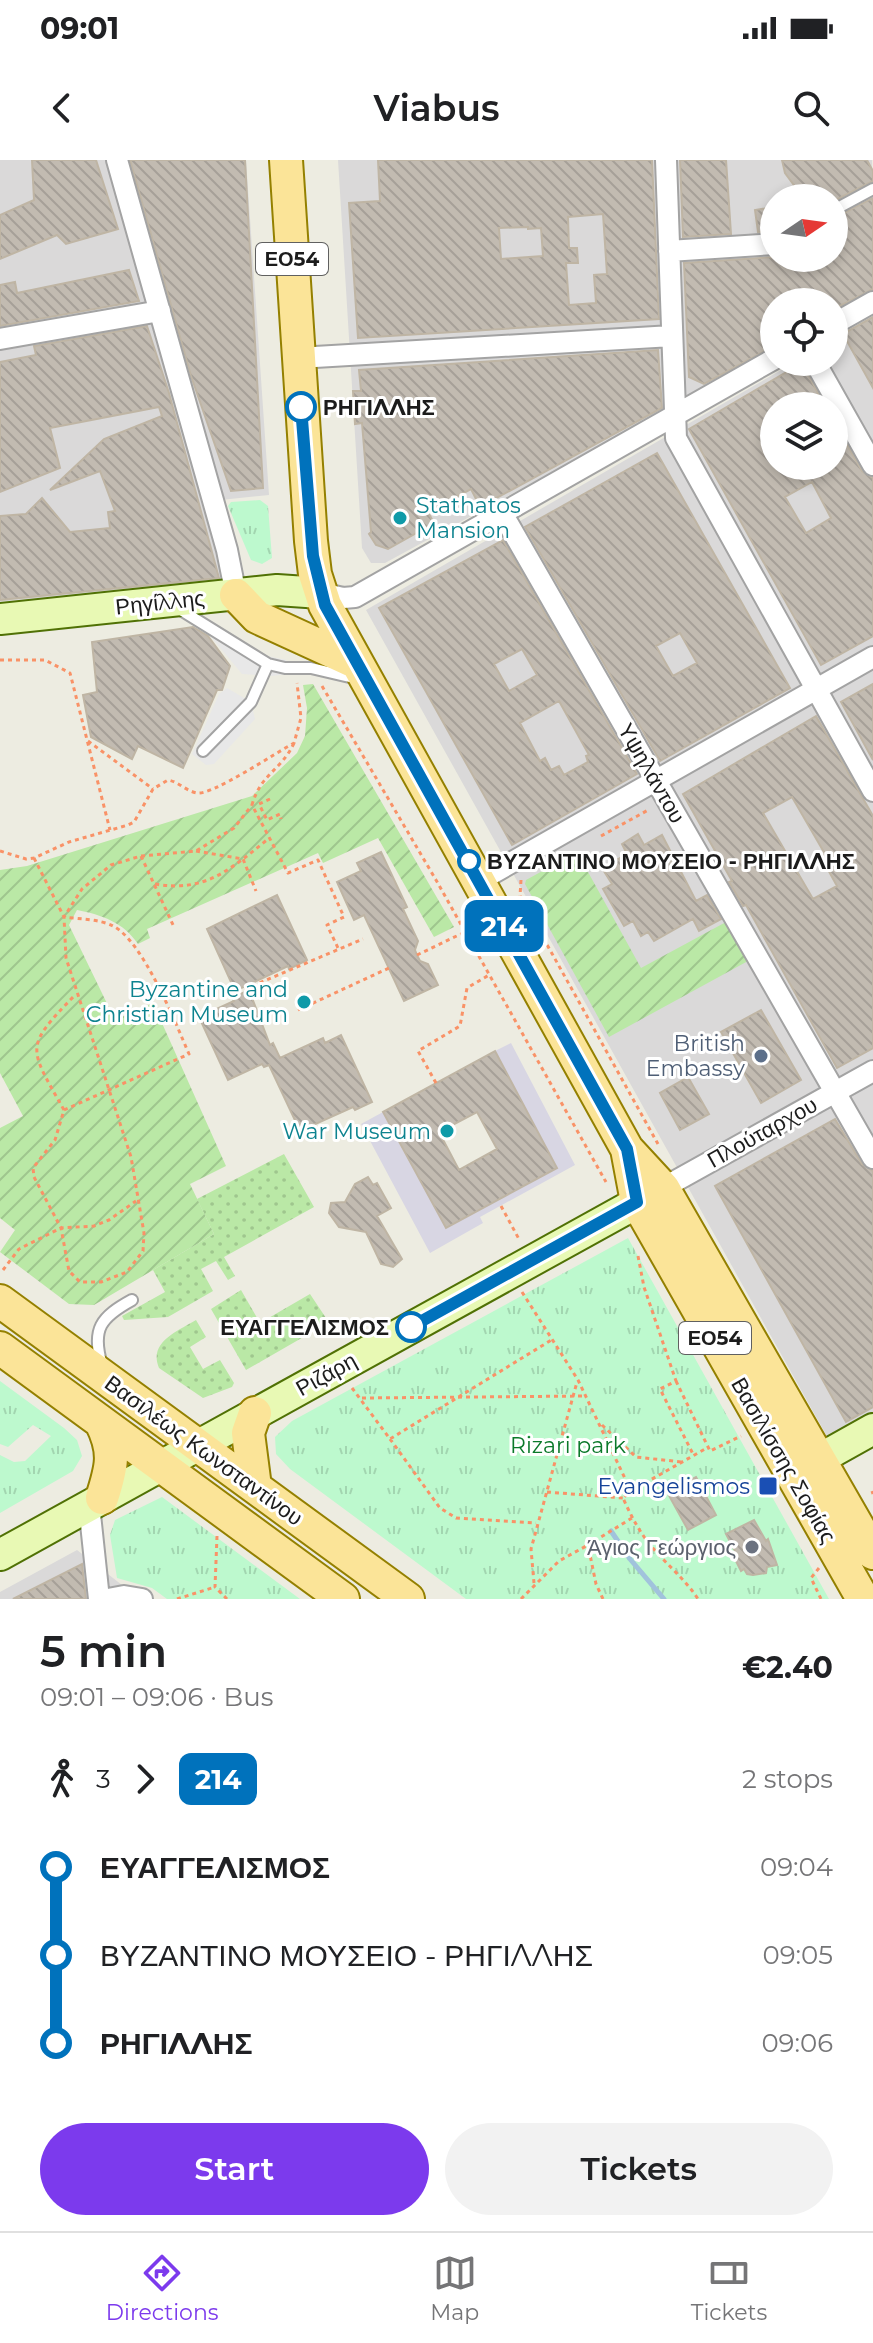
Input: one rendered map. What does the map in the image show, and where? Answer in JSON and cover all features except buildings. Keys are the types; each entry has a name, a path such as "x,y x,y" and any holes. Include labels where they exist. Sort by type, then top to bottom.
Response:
{"main road":[{"name":"Βασιλίσσης Σοφίας","path":"286,160 311,541 321,593 360,671 806,1467 863,1599"},
{"path":"236,595 257,617 360,671"},
{"name":"Βασιλέως Κωνσταντίνου","path":"2,1286 106,1378 408,1599"},
{"name":"Βασιλέως Κωνσταντίνου","path":"0,1348 343,1599"},
{"path":"255,1413 248,1433 255,1487"},
{"path":"95,1502 112,1467 110,1440 101,1422"},
{"name":"Βασιλίσσης Σοφίας","path":"806,1467 873,1553"}],"street":[{"path":"117,160 227,550 236,595"},
{"path":"666,160 676,438 873,791"},
{"path":"669,251 760,245"},
{"path":"848,316 873,302"},
{"path":"0,339 160,311"},
{"path":"298,358 672,336"},
{"path":"321,593 355,597 760,367"},
{"path":"823,376 873,465"},
{"name":"Υψηλάντου","path":"502,513 873,1158"},
{"name":"Ρηγίλλης","path":"0,619 286,590 321,593"},
{"path":"479,881 873,657"},
{"name":"Πλούταρχου","path":"651,1195 873,1071"},
{"name":"Ριζάρη","path":"0,1555 651,1195"},
{"path":"806,1467 873,1429"},
{"path":"95,1502 99,1599"},
{"path":"108,1599 124,1596 142,1599"}],"lane":[{"path":"848,202 873,189"},
{"path":"167,601 268,664 360,671"},
{"path":"203,751 251,702 268,664"},
{"path":"106,1378 99,1355 99,1327 112,1311 132,1300"}],"path":[{"path":"0,660 45,660 70,673 110,830"},
{"path":"196,851 234,828 252,805 264,777 286,761 301,718 295,668"},
{"path":"319,681 465,932 607,1186"},
{"path":"88,741 153,789"},
{"path":"0,851 26,859 34,858 69,842 134,822 153,789 168,780 176,781 195,793 209,792 294,743"},
{"path":"270,799 259,804 267,820 280,814 281,819"},
{"path":"597,838 667,800"},
{"path":"252,805 288,873 318,860 344,917 327,925 339,950"},
{"path":"155,884 192,887 219,875 269,838"},
{"path":"64,917 82,889 111,865 141,856 196,851 243,859"},
{"path":"141,856 174,927"},
{"path":"34,858 64,917 66,958 131,1157 144,1233 143,1251 127,1272 114,1279 80,1282 69,1271 61,1228 34,1177 33,1168 55,1140 64,1110 38,1063 36,1045 41,1030 76,993"},
{"path":"243,859 256,891"},
{"path":"527,875 519,881 520,896 659,1146"},
{"path":"64,917 111,925 126,935 172,1016 189,1054 64,1110"},
{"path":"417,955 465,932"},
{"path":"245,989 363,939"},
{"path":"298,1010 389,968"},
{"path":"436,1083 418,1051 460,1026 467,988 489,975"},
{"path":"2,1286 19,1249 61,1228 94,1226 109,1220 138,1200"},
{"path":"501,1206 513,1228"},
{"path":"641,1250 637,1257 644,1287 676,1381 710,1451 744,1435"},
{"path":"521,1289 578,1380 631,1491"},
{"path":"390,1439 553,1339"},
{"path":"534,1583 531,1549 578,1380"},
{"path":"676,1381 660,1389 694,1456"},
{"path":"349,1383 440,1508 456,1518 538,1523"},
{"path":"359,1398 586,1396"},
{"path":"598,1422 636,1457 682,1462"},
{"path":"546,1492 623,1498 705,1449"},
{"path":"623,1498 651,1546 698,1599"},
{"path":"521,1599 559,1561 632,1518"},
{"path":"218,1529 215,1587 227,1599"},
{"path":"588,1545 596,1584 603,1599"},
{"path":"820,1566 811,1578 821,1599"},
{"path":"177,1599 215,1587"}],"shaded area":[{"path":"0,160 246,160 269,495 211,501 232,579 0,602"},
{"path":"338,160 872,160 873,297 848,310 848,288 760,288 760,359 385,563 371,563 362,548"},
{"path":"873,317 873,1415 829,1440 366,610 771,376 848,376 848,332"},
{"path":"206,631 267,656 286,660 287,674 242,674"},
{"path":"227,688 251,702 255,719 214,764 206,765 192,754 219,694"},
{"path":"511,1043 575,1165 480,1217 483,1223 430,1253 361,1124 383,1112 446,1228 557,1168 495,1051"},
{"path":"77,1550 140,1599 0,1599 0,1592"}],"green space":[{"path":"260,500 268,506 272,558 262,564 251,560 228,506 231,502"},
{"path":"313,684 454,927 434,937 378,838 323,863 318,853 147,929 150,938 138,944 126,930 111,921 77,910 69,925 115,1020 153,1003 226,1166 190,1184 214,1234 94,1305 69,1304 0,1252 15,1230 0,1218 0,1128 23,1116 0,1073 0,870 27,866 252,796 297,753 305,736 307,708 303,685"},
{"path":"577,852 641,968 726,922 748,961 609,1037 525,884 526,880"},
{"path":"284,1154 314,1207 224,1257 235,1276 228,1280 216,1261 201,1269 213,1291 168,1317 124,1320 122,1316 165,1292 153,1270 214,1234 197,1199"},
{"name":"Rizari park","path":"628,1238 829,1599 466,1599 290,1469 276,1454 275,1437 292,1421"},
{"path":"241,1290 260,1323 310,1294 326,1318 326,1324 246,1370 211,1309"},
{"path":"196,1320 206,1337 190,1347 203,1369 220,1360 234,1383 232,1387 203,1398 159,1368 157,1359 161,1344 167,1338"},
{"path":"0,1381 64,1428 77,1440 82,1456 73,1471 0,1513 0,1455 14,1462 25,1461 51,1436 33,1425 8,1447 0,1444"},
{"path":"162,1497 300,1599 167,1599 152,1588 117,1578 110,1535 115,1520"}],"waterway":[{"path":"611,1531 664,1599"}],"bus line":[{"name":"214","path":"301,407 313,556 325,605 627,1149 637,1202 411,1327"}],"place":[{"name":"ΡΗΓΙΛΛΗΣ","path":"301,407"},
{"name":"Stathatos Mansion","path":"400,518"},
{"name":"ΒΥΖΑΝΤΙΝΟ ΜΟΥΣΕΙΟ - ΡΗΓΙΛΛΗΣ","path":"469,861"},
{"name":"Byzantine and Christian Museum","path":"304,1002"},
{"name":"British Embassy","path":"761,1056"},
{"name":"War Museum","path":"447,1131"},
{"name":"ΕΥΑΓΓΕΛΙΣΜΟΣ","path":"411,1327"},
{"name":"Evangelismos","path":"768,1486"},
{"name":"Άγιος Γεώργιος","path":"752,1547"}]}
